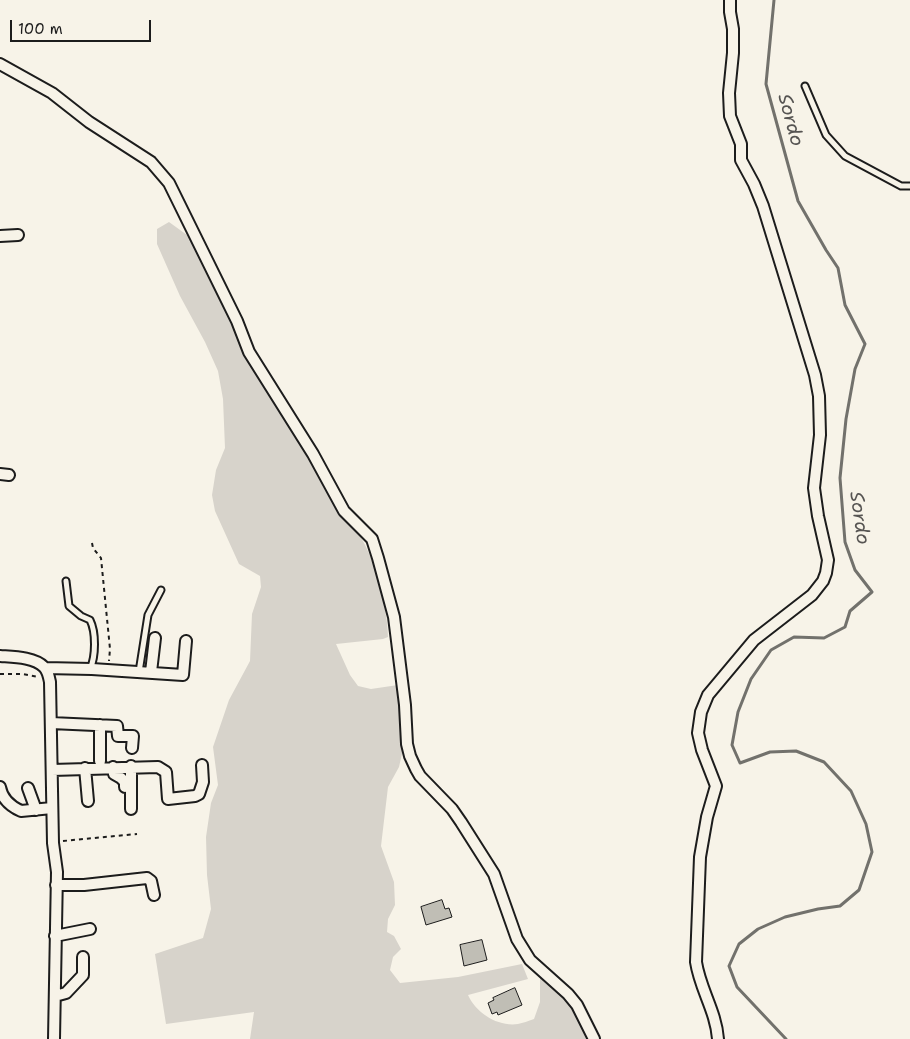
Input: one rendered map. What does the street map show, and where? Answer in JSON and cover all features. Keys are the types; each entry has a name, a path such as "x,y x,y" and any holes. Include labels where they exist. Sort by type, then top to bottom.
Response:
{"street":[{"path":"718,1039 713,1013 699,978 696,962 700,857 707,817 716,786 702,750 698,733 701,712 708,695 754,640 812,594 823,581 828,560 814,488 820,435 819,396 815,375 763,206 741,160 741,144 730,116 729,93 733,29 730,0"},
{"path":"0,64 52,92 89,122 151,162 169,182 237,321 249,352 313,454 344,511 372,539 394,617 405,705 407,744 416,769 420,776 462,822 490,866 517,939 530,960 568,994 577,1006 594,1039"},
{"path":"0,236 18,235"},
{"path":"151,672 155,638"},
{"path":"47,673 90,669 183,675 186,641"},
{"path":"0,656 27,660 39,664 47,673 51,692 53,843 57,872 54,1039"},
{"path":"51,723 117,726 118,736 132,736 132,748"},
{"path":"100,725 100,761"},
{"path":"52,770 158,766 166,772 168,799 199,794 203,782 202,765"},
{"path":"131,766 131,809"},
{"path":"113,767 114,774 122,778 125,782 125,787"},
{"path":"85,768 88,801"},
{"path":"0,787 1,794 13,807 21,811 52,808"},
{"path":"28,788 36,810"},
{"path":"56,885 84,885 147,878 151,881 154,895"},
{"path":"55,936 90,929"},
{"path":"55,996 66,993 83,976 83,956"}],"lane":[{"path":"805,86 826,135 845,156 901,186 910,186"},
{"path":"66,581 69,606 81,616 90,620 92,625 94,650 90,669"},
{"path":"138,672 148,615 152,604 158,599 161,590"}],"path":[{"path":"92,543 93,548 101,558 110,649 107,670"},
{"path":"0,674 47,673"},
{"path":"53,843 137,834"}],"shaded area":[{"path":"169,222 187,235 338,512 353,526 363,541 379,582 386,612 388,637 336,644 350,675 358,686 371,689 398,685 404,745 399,767 388,787 381,846 394,882 395,905 388,919 387,932 394,936 401,949 393,957 390,970 400,983 458,977 522,964 528,979 468,995 476,1008 488,1017 503,1023 518,1024 534,1019 540,1002 540,977 567,999 589,1039 250,1039 254,1012 166,1024 155,954 203,938 211,909 207,875 206,837 211,803 218,785 213,747 229,700 250,661 252,614 261,587 260,576 239,564 215,511 212,495 216,470 225,448 223,399 218,371 205,342 180,296 157,244 157,229"}],"building":[{"path":"442,900 445,909 449,908 452,917 426,925 421,907"},
{"path":"482,940 487,960 464,966 460,945"},
{"path":"515,988 522,1005 498,1015 497,1012 492,1014 488,1003 494,1000 493,998"}],"waterway":[{"name":"Sordo","path":"774,0 766,84 798,201 838,268 845,305 865,344 855,369 846,419 840,478 845,542 855,570 872,592 850,611 845,627 824,638 794,637 771,650 751,679 738,712 732,745 740,763 770,752 796,751 824,762 851,791 866,824 872,852 859,890 840,906 785,917 758,929 739,944 729,966 737,987 786,1039"}]}
